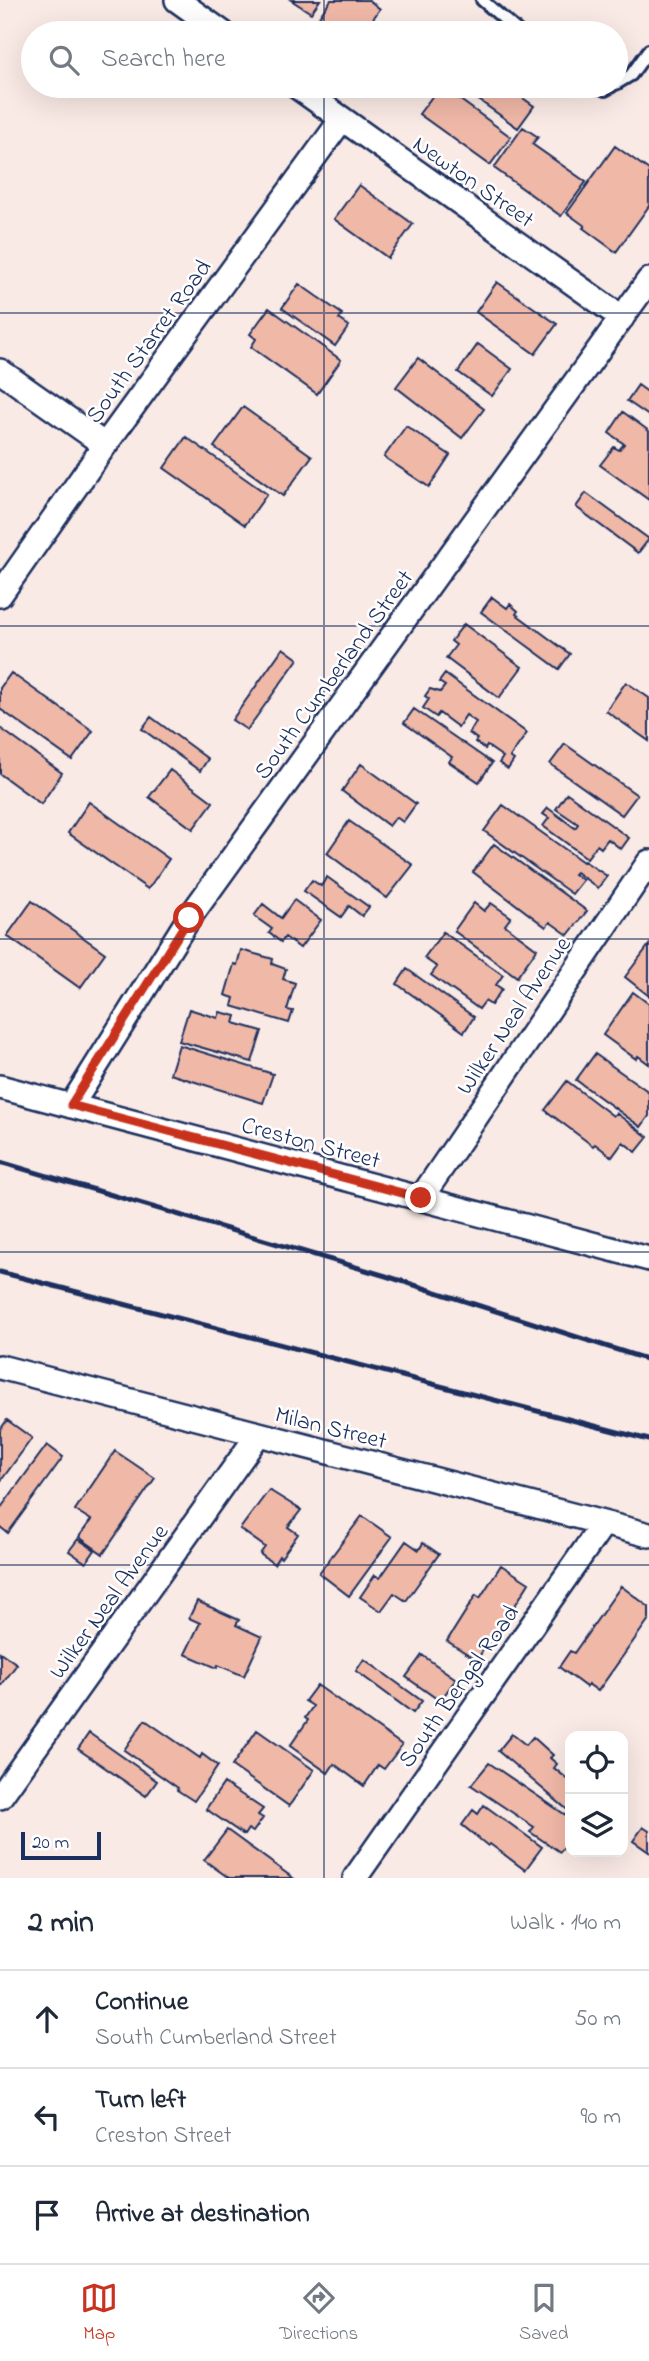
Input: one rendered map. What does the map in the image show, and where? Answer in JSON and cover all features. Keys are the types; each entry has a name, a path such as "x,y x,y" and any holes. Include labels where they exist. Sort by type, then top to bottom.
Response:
{"street":[{"path":"177,0 206,21"},
{"name":"Newton Street","path":"313,98 622,318"},
{"name":"South Starret Road","path":"0,594 342,119"},
{"name":"South Cumberland Street","path":"71,1105 189,918 649,280"},
{"path":"0,370 105,445"},
{"name":"Wilker Neal Avenue","path":"421,1198 649,862"},
{"name":"Creston Street","path":"0,1087 649,1259"},
{"name":"Milan Street","path":"0,1367 649,1535"},
{"name":"Wilker Neal Avenue","path":"0,1797 258,1435"},
{"name":"South Bengal Road","path":"355,1878 603,1524"}],"lane":[{"path":"482,0 506,21"},
{"path":"628,77 649,50"}],"building":[{"path":"291,0 320,0 311,13"},
{"path":"331,0 369,0 380,9 373,21 316,21"},
{"path":"431,98 458,98 511,137 490,165 419,114"},
{"path":"476,98 523,98 534,106 518,128"},
{"path":"523,127 538,137 532,144 586,182 561,216 494,168"},
{"path":"615,146 649,170 649,206 616,252 567,213"},
{"path":"359,185 413,224 388,258 334,219"},
{"path":"497,282 557,324 535,354 476,312"},
{"path":"299,284 342,314 339,319 349,326 335,346 282,308"},
{"path":"269,308 341,360 317,394 251,347 256,339 250,334"},
{"path":"478,344 512,369 492,396 458,372"},
{"path":"418,358 484,409 462,438 396,387"},
{"path":"638,385 649,393 649,416 627,401"},
{"path":"243,407 312,456 283,496 214,447"},
{"path":"623,412 649,431 649,500 600,465 614,447 619,450 624,444 609,433"},
{"path":"406,426 450,455 429,487 384,457"},
{"path":"186,437 267,494 245,525 164,468"},
{"path":"586,493 649,539 638,553 576,507"},
{"path":"492,597 507,608 510,604 518,611 516,614 570,654 559,669 481,612"},
{"path":"464,624 522,667 499,698 446,658 456,645 451,641"},
{"path":"283,648 298,659 247,730 232,720"},
{"path":"11,673 93,731 72,760 0,709 0,688"},
{"path":"445,674 527,733 510,757 514,760 508,769 499,763 503,757 487,746 485,749 475,742 477,739 469,733 476,722 466,715 458,727 439,713 436,717 423,708 429,699 425,696 430,689 440,692 445,686 439,682"},
{"path":"626,682 649,698 649,741 606,711"},
{"path":"414,709 492,763 479,782 449,762 452,757 404,723"},
{"path":"151,717 208,759 200,771 142,729"},
{"path":"0,728 62,773 41,804 0,774"},
{"path":"565,744 637,795 622,815 550,764"},
{"path":"361,764 416,804 403,822 396,817 389,826 342,791"},
{"path":"170,770 213,802 193,829 149,797"},
{"path":"567,793 629,838 621,849 608,839 601,848 597,845 587,858 543,826 549,818 543,814 548,808 575,828 578,824 556,809"},
{"path":"89,802 169,859 148,889 68,833"},
{"path":"503,805 607,876 598,888 576,872 574,874 583,880 572,894 484,831"},
{"path":"349,821 413,865 387,898 327,853"},
{"path":"494,844 587,911 568,935 550,922 546,927 473,872"},
{"path":"327,877 369,907 362,916 349,906 341,917 304,891 312,880 321,886"},
{"path":"294,900 321,920 300,948 285,937 281,942 269,933 272,929 254,916 263,904 281,918"},
{"path":"32,901 105,953 80,988 7,936"},
{"path":"474,903 484,911 491,903 511,917 505,925 537,949 517,977 454,931"},
{"path":"443,932 503,975 496,985 502,989 491,1005 485,1001 479,1009 431,975 437,967 424,958"},
{"path":"649,945 649,996 625,977"},
{"path":"241,950 273,959 272,964 286,969 283,979 295,983 287,1010 293,1011 289,1023 232,1006 234,998 225,995"},
{"path":"407,969 474,1017 464,1032 397,984"},
{"path":"633,992 649,1004 649,1064 638,1056 636,1059 603,1035"},
{"path":"189,1009 218,1018 220,1012 236,1016 234,1023 262,1031 252,1062 179,1041"},
{"path":"179,1045 273,1074 263,1103 170,1074"},
{"path":"595,1054 649,1092 649,1116 641,1127 576,1080"},
{"path":"567,1081 613,1116 616,1113 648,1137 636,1152 623,1142 612,1157 545,1110"},
{"path":"7,1420 32,1438 0,1482 0,1430"},
{"path":"47,1445 63,1457 8,1533 0,1527 0,1509"},
{"path":"115,1451 155,1478 103,1554 79,1537 91,1520 75,1510"},
{"path":"269,1490 301,1510 288,1527 298,1534 274,1564 260,1554 265,1547 240,1529"},
{"path":"362,1516 392,1537 349,1596 319,1573"},
{"path":"78,1539 95,1550 86,1563 69,1551"},
{"path":"406,1541 419,1550 423,1543 439,1554 406,1601 394,1593 381,1611 360,1597 375,1575 380,1578"},
{"path":"501,1565 529,1583 496,1636 493,1634 477,1660 447,1641 476,1595 480,1598"},
{"path":"621,1586 649,1607 649,1619 598,1691 588,1684 586,1687 559,1667 570,1651 574,1653"},
{"path":"197,1601 239,1620 236,1625 262,1637 244,1676 185,1654 200,1623 189,1618"},
{"path":"0,1652 17,1664 0,1687"},
{"path":"422,1655 456,1679 440,1701 406,1677"},
{"path":"364,1659 422,1701 413,1713 356,1671"},
{"path":"317,1685 402,1745 384,1769 378,1765 364,1786 334,1764 328,1773 290,1746 308,1720 305,1718 313,1706 305,1701"},
{"path":"145,1720 200,1758 202,1754 218,1766 194,1801 124,1750"},
{"path":"257,1730 314,1770 289,1806 232,1766"},
{"path":"89,1733 157,1781 146,1796 78,1749"},
{"path":"512,1734 526,1745 533,1737 553,1755 550,1758 557,1764 554,1768 565,1777 565,1808 498,1751"},
{"path":"489,1763 565,1815 565,1846 560,1852 530,1832 534,1827 471,1785"},
{"path":"224,1783 263,1809 258,1815 263,1818 253,1832 248,1829 244,1835 206,1809"},
{"path":"484,1805 542,1847 525,1870 462,1825 473,1810 478,1814"},
{"path":"643,1827 649,1831 649,1852 633,1841"},
{"path":"227,1830 293,1878 229,1878 204,1860"}],"railway":[{"path":"0,1162 386,1276 649,1360"},
{"path":"0,1272 649,1440"}],"route":[{"path":"189,918 71,1105 421,1198"}]}
